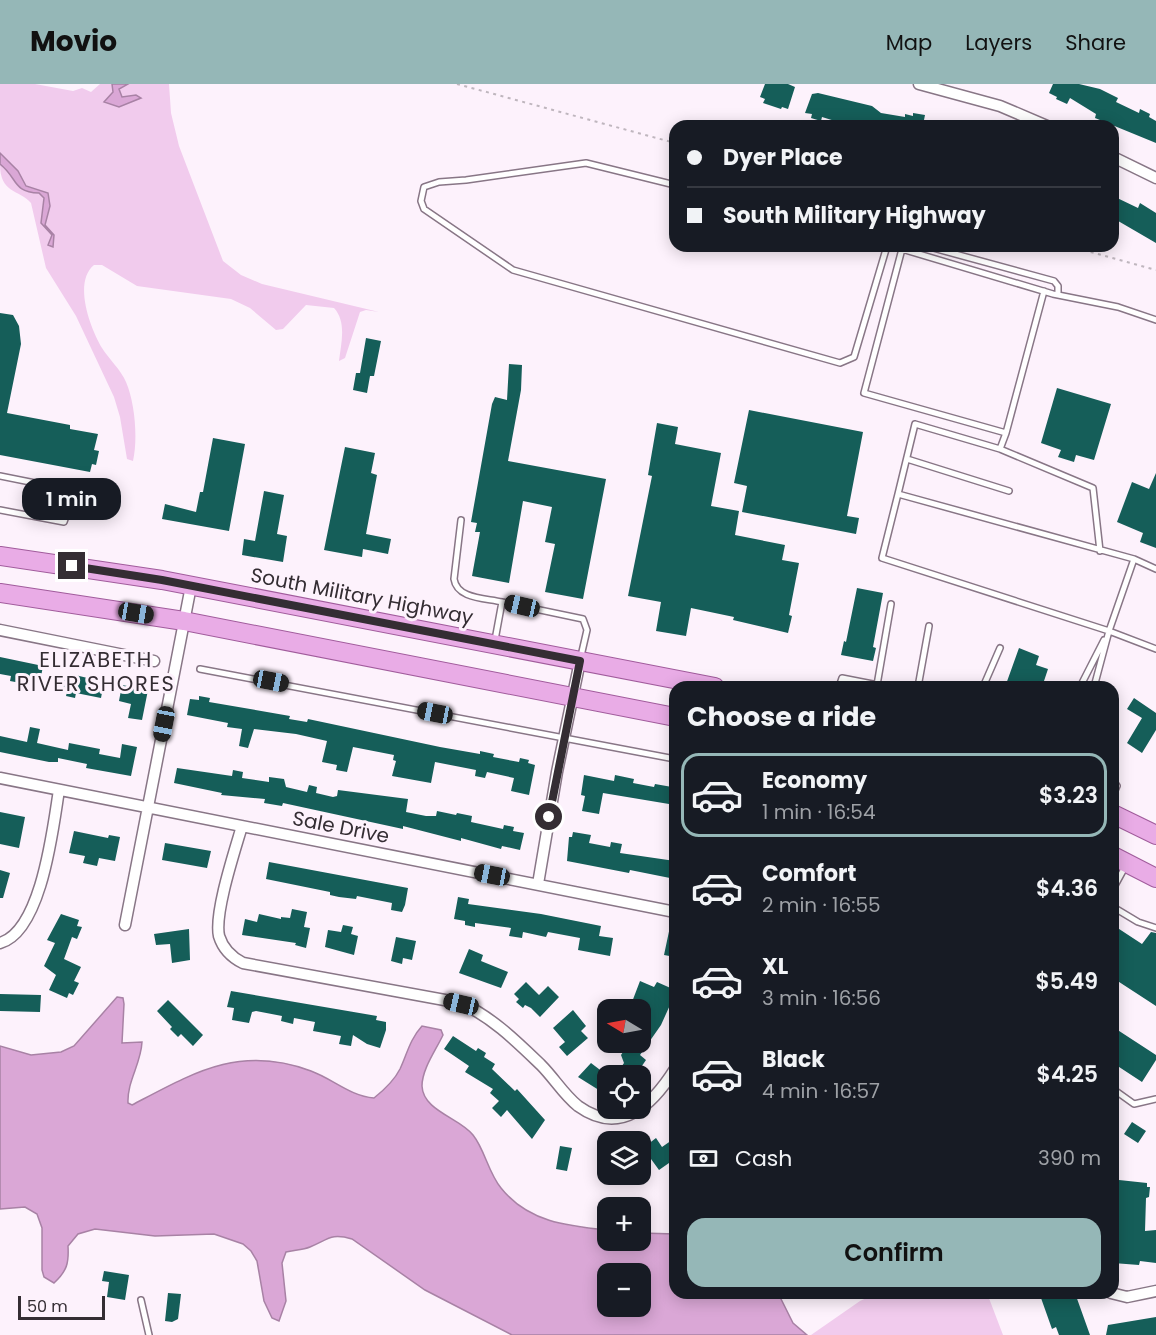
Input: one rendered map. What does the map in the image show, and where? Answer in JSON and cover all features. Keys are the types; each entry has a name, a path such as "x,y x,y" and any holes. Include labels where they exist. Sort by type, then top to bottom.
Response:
{"main road":[{"name":"South Military Highway","path":"0,555 191,586 684,681"},
{"path":"0,593 184,621 669,716"},
{"path":"1119,817 1156,835"},
{"path":"1120,860 1156,878"}],"street":[{"path":"919,84 1000,106 1033,120"},
{"path":"1119,160 1156,178"},
{"path":"125,925 191,586"},
{"path":"0,630 154,661"},
{"path":"538,884 580,661"},
{"name":"Sale Drive","path":"0,778 669,911"},
{"path":"0,943 6,941 22,924 38,889 48,855 59,790"},
{"path":"242,826 219,923 222,943 234,958 243,963 446,1000 468,1007 510,1036 578,1106 602,1117 625,1117 645,1107 669,1077"},
{"path":"1119,1295 1127,1297 1156,1291"}],"lane":[{"path":"669,184 586,163 439,182 424,187 421,201 424,209 513,270 840,363 854,357 885,252"},
{"path":"901,252 866,375 864,393 1006,433"},
{"path":"912,252 1058,295 1118,307 1156,320"},
{"path":"948,252 1054,281 1058,286 1058,295"},
{"path":"1000,449 1044,291"},
{"path":"1100,551 1093,488 1000,449 915,424 882,558 1109,631 1156,649"},
{"path":"906,459 1010,491"},
{"path":"0,476 75,491 64,522 0,510"},
{"path":"897,494 1134,559 1156,569"},
{"path":"461,520 453,579 460,593 583,619 587,630 580,661"},
{"path":"1096,681 1109,631 1134,559"},
{"path":"494,644 502,602"},
{"path":"878,681 891,604"},
{"path":"919,681 929,626"},
{"path":"1083,681 1109,631"},
{"path":"986,681 1000,648"},
{"path":"200,669 669,758"},
{"path":"841,681 842,678 857,681"},
{"path":"1119,911 1138,922 1156,928"},
{"path":"1119,1093 1134,1104 1156,1099"},
{"path":"141,1300 149,1335"}],"path":[{"path":"457,84 669,140"},
{"path":"1091,252 1156,270"}],"shaded area":[{"path":"0,84 35,84 73,91 82,88 91,92 100,84 112,84 113,92 104,102 135,95 122,97 119,89 128,84 169,84 171,113 179,146 223,261 241,275 262,284 379,312 366,310 360,312 345,358 339,361 342,326 334,308 306,305 283,329 276,330 250,308 231,299 137,286 102,265 94,265 85,282 86,305 97,339 121,373 129,391 135,442 133,461 127,459 114,397 76,316 46,268 31,203 11,190 3,181 0,164 20,187 39,193 44,198 41,223 54,235 45,225 50,206 48,193 25,186 18,171 0,153"},
{"path":"112,84 128,84 119,89 122,97 136,95 141,98 119,107 104,102 113,92"},
{"path":"0,153 18,171 26,186 48,193 50,206 45,225 54,235 53,247 48,245 52,235 41,223 44,198 39,193 20,187 0,164"},
{"path":"117,997 123,998 124,1004 122,1043 142,1042 128,1095 128,1103 132,1105 197,1073 239,1061 262,1060 285,1063 311,1071 349,1091 374,1098 398,1073 412,1041 422,1026 441,1030 443,1035 424,1073 422,1086 424,1095 435,1108 473,1135 497,1182 512,1199 523,1208 549,1220 597,1229 597,1251 651,1251 651,1233 669,1234 669,1299 781,1299 793,1323 807,1335 512,1335 425,1290 352,1239 339,1237 330,1238 307,1248 286,1252 282,1263 286,1301 279,1321 272,1318 264,1301 257,1261 251,1251 243,1244 214,1234 155,1236 95,1229 78,1234 68,1246 64,1271 54,1283 44,1277 42,1270 42,1228 37,1214 25,1207 0,1209 0,1046 31,1055 61,1052 74,1046"},
{"path":"864,1299 989,1299 1003,1335 811,1335"}],"building":[{"path":"765,84 788,84 795,87 788,109 763,103 765,99 760,97"},
{"path":"1053,84 1079,84 1100,89 1118,98 1116,102 1139,113 1140,109 1150,114 1149,117 1156,121 1156,143 1119,128 1119,120 1100,120 1095,118 1096,114 1070,98 1067,104 1049,93"},
{"path":"818,93 872,106 881,113 905,117 905,114 913,116 913,113 925,115 924,120 832,120 822,117 821,120 818,120 811,118 812,114 805,113 812,94"},
{"path":"1119,199 1138,208 1140,203 1156,213 1156,243 1119,221"},
{"path":"0,313 13,315 19,326 21,344 7,413 70,425 70,429 98,434 94,450 99,451 96,465 92,464 90,472 0,455"},
{"path":"366,338 381,341 374,376 370,376 367,393 353,390 356,373 360,373"},
{"path":"509,364 522,365 521,390 508,461 606,479 583,599 545,592 555,544 545,542 552,507 523,501 509,583 472,576 480,532 475,532 477,523 471,522 492,404 495,397 507,400"},
{"path":"1057,388 1111,404 1094,460 1076,455 1074,462 1058,457 1061,450 1041,443"},
{"path":"749,410 863,432 847,516 859,518 856,534 742,512 747,486 734,483"},
{"path":"657,423 678,427 675,444 721,453 711,506 739,511 735,535 785,545 782,560 799,563 789,615 792,616 788,633 733,620 734,617 691,608 686,636 656,631 661,602 628,596 652,476 648,475"},
{"path":"213,438 245,444 229,531 162,519 165,504 196,512 200,492 203,492"},
{"path":"345,447 375,453 371,473 377,475 366,534 391,539 388,554 363,549 362,557 324,550"},
{"path":"1156,473 1156,548 1140,542 1143,533 1117,522 1132,482 1149,489"},
{"path":"264,491 284,495 277,534 287,536 283,562 242,555 244,539 255,541"},
{"path":"857,588 883,593 873,647 876,648 873,661 841,655 844,641 846,642"},
{"path":"1019,648 1039,656 1036,665 1048,669 1044,681 1007,681"},
{"path":"0,657 43,666 40,682 32,680 31,685 10,681 11,676 0,674"},
{"path":"62,674 104,682 101,698 76,693 75,698 66,696 67,692 59,690"},
{"path":"122,685 148,690 142,720 128,718 131,704 119,701"},
{"path":"199,696 210,698 209,702 290,716 289,719 307,722 308,719 440,747 480,754 480,751 494,754 493,757 519,762 520,758 529,760 528,763 535,765 529,795 511,791 514,778 487,772 485,778 475,776 476,770 435,762 431,783 392,776 396,761 393,760 394,755 353,747 347,772 336,770 337,765 322,762 327,741 296,734 254,729 248,748 239,746 242,729 227,727 228,723 187,715 190,699 199,700"},
{"path":"1134,698 1156,713 1156,730 1142,753 1127,743 1142,718 1127,709"},
{"path":"30,727 40,729 37,743 68,750 69,743 100,749 99,754 120,758 122,744 137,747 131,776 86,768 87,764 58,758 58,762 49,762 0,752 0,736 27,742"},
{"path":"177,768 232,776 233,770 243,772 242,778 269,782 269,777 284,779 286,787 307,792 309,785 317,787 316,793 333,797 337,796 338,790 408,799 406,812 426,816 436,816 437,811 456,815 457,813 472,816 471,822 503,829 504,825 514,827 513,831 524,833 520,850 502,846 501,849 403,826 403,829 283,803 282,806 264,803 265,799 221,795 222,793 174,783"},
{"path":"584,775 614,781 615,775 634,779 633,783 654,787 655,784 669,786 669,804 603,793 599,814 582,811 585,796 581,795"},
{"path":"0,812 25,817 19,848 0,844"},
{"path":"74,831 108,838 109,835 120,837 115,861 99,858 97,866 83,863 85,856 69,853"},
{"path":"573,832 591,835 589,843 610,847 611,842 622,844 620,853 669,860 669,878 567,861 569,837 572,837"},
{"path":"165,843 211,851 207,868 162,860"},
{"path":"269,862 408,888 405,905 402,912 391,910 392,903 357,896 356,899 339,897 330,895 330,892 266,879"},
{"path":"0,870 10,873 3,898 0,898"},
{"path":"458,897 469,899 468,904 541,914 601,926 599,936 613,938 610,956 578,950 580,938 548,932 546,937 523,932 522,938 509,936 511,928 475,923 475,927 465,925 465,921 454,919"},
{"path":"292,909 307,912 304,927 310,928 306,948 295,945 296,943 242,935 245,919 257,922 259,914 281,919 281,917 290,918"},
{"path":"61,914 79,920 77,926 82,927 77,939 72,937 64,959 81,967 74,981 79,983 73,995 69,993 67,998 49,990 56,975 44,966 55,943 47,940"},
{"path":"343,925 353,927 351,934 358,936 354,955 325,947 328,930 341,932"},
{"path":"189,929 190,960 172,963 170,944 156,945 154,934"},
{"path":"1119,929 1142,944 1151,932 1156,933 1156,1006 1119,982"},
{"path":"669,931 669,956 664,955"},
{"path":"396,937 416,941 412,960 403,958 402,964 391,961"},
{"path":"469,949 483,955 481,961 508,972 501,988 459,973"},
{"path":"640,981 654,987 657,982 669,987 669,1007 651,1039 651,999 633,999"},
{"path":"526,982 539,995 548,986 559,997 540,1017 531,1008 525,1005 523,1008 516,1002 519,999 514,994"},
{"path":"231,991 377,1016 376,1020 386,1022 386,1030 380,1048 367,1044 353,1035 351,1046 339,1044 341,1036 313,1031 315,1022 294,1018 293,1024 281,1021 282,1016 256,1011 252,1012 249,1023 232,1020 234,1008 227,1007"},
{"path":"0,994 41,995 40,1012 0,1011"},
{"path":"168,1000 203,1035 193,1046 181,1034 178,1037 157,1011"},
{"path":"573,1010 586,1026 581,1031 588,1038 567,1056 559,1047 565,1042 553,1028"},
{"path":"1119,1031 1156,1055 1156,1060 1142,1082 1119,1067"},
{"path":"453,1036 476,1051 478,1048 486,1053 484,1057 495,1064 492,1069 515,1091 517,1089 545,1120 532,1139 507,1110 501,1117 492,1108 499,1101 490,1093 493,1089 465,1072 469,1066 444,1049"},
{"path":"622,1053 641,1053 640,1055 646,1060 643,1065 623,1065"},
{"path":"591,1063 597,1068 597,1089 578,1077"},
{"path":"1132,1122 1146,1131 1138,1143 1124,1134"},
{"path":"656,1138 662,1147 669,1142 669,1163 659,1170 651,1159 651,1142"},
{"path":"560,1146 572,1148 567,1171 556,1169"},
{"path":"1119,1180 1147,1183 1147,1187 1150,1187 1149,1197 1146,1198 1145,1231 1156,1230 1156,1263 1140,1261 1139,1265 1119,1263"},
{"path":"104,1271 129,1275 125,1300 107,1297 109,1282 102,1281"},
{"path":"168,1293 181,1294 178,1319 172,1322 165,1321"},
{"path":"1041,1299 1077,1299 1090,1335 1059,1335 1056,1327 1052,1329"},
{"path":"1156,1317 1156,1335 1106,1335 1108,1325"}],"district":[{"name":"ELIZABETH RIVER SHORES","path":"96,672"}],"route":[{"path":"72,566 162,580 580,661 549,817"}]}
